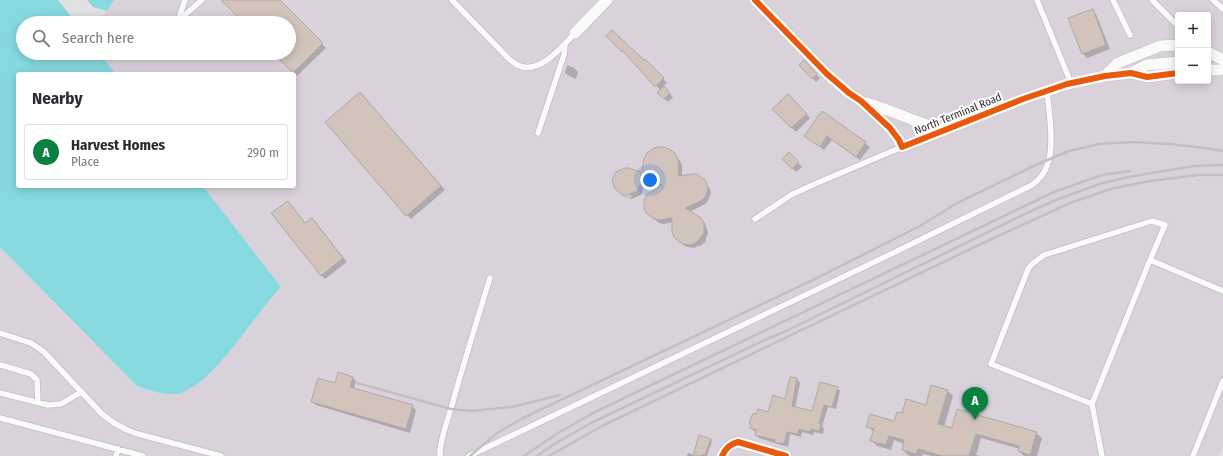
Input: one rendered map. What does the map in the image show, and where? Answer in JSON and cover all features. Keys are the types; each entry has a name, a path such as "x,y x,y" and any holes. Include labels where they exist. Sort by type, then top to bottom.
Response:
{"street":[{"path":"575,33 607,0"},
{"name":"North Terminal Road","path":"755,0 833,79 861,101 890,128 899,140 902,147 1023,99 1067,84 1132,72 1146,65 1175,62"},
{"name":"North Terminal Road","path":"1105,76 1118,63 1160,46 1175,45"},
{"path":"1211,54 1222,62"},
{"path":"1211,60 1222,62"},
{"path":"1211,70 1219,70 1222,62"},
{"name":"North Terminal Road","path":"1132,72 1147,76 1175,73"},
{"name":"North Terminal Road","path":"861,101 874,104 929,126 945,130"},
{"path":"722,456 728,446 738,442 786,456"}],"lane":[{"path":"180,16 185,0"},
{"path":"185,16 202,0"},
{"path":"452,0 517,65 525,67 543,63 575,33"},
{"path":"1037,0 1071,84"},
{"path":"1113,0 1130,35"},
{"path":"1152,0 1175,23"},
{"path":"1213,0 1223,9"},
{"path":"538,133 564,55 564,44"},
{"path":"469,456 880,260 1032,185 1044,173 1050,155 1050,122 1047,91"},
{"path":"755,219 791,196 817,182 902,147"},
{"path":"1092,404 991,364 1028,269 1032,264 1044,256 1152,221 1165,225 1092,404 1102,456"},
{"path":"1150,260 1223,291"},
{"path":"440,456 440,446 470,340 490,278"},
{"path":"0,333 31,342 44,352 102,414 114,423 127,430 221,456"},
{"path":"0,365 31,374 37,380 38,402"},
{"path":"1193,456 1223,380"},
{"path":"0,393 48,405 61,404 81,392"},
{"path":"0,418 143,456"},
{"path":"116,456 118,449"}],"shaded area":[{"path":"114,0 1223,0 1223,446 1219,456 0,456 0,247 137,386 170,394 181,393 212,372 281,287 205,188 296,188 296,72 114,72 105,60 296,60 296,16 94,16 107,11"}],"water":[{"path":"0,0 114,0 102,16 16,16 16,60 105,60 114,72 16,72 16,188 205,188 281,287 228,353 207,376 190,389 181,393 165,394 137,386 0,247"}],"pier":[{"path":"58,0 87,0 93,7 107,11 102,16 71,16"}],"building":[{"path":"221,0 280,0 296,16 237,16"},
{"path":"1093,9 1106,45 1082,54 1068,18"},
{"path":"296,16 323,43 294,72 292,72 280,60 296,60"},
{"path":"612,30 664,78 655,87 623,51 622,52 606,36"},
{"path":"804,60 817,74 812,79 799,65"},
{"path":"664,86 670,93 664,99 657,93"},
{"path":"360,92 441,186 406,216 325,122"},
{"path":"788,94 807,114 791,128 772,109"},
{"path":"822,111 866,142 856,157 827,136 820,147 804,136"},
{"path":"658,147 664,147 674,152 679,163 678,176 697,174 705,180 707,184 708,189 705,197 701,201 685,208 701,218 704,223 704,233 694,244 683,244 674,237 672,231 672,218 660,220 654,219 646,213 644,208 646,195 662,185 651,180 642,171 644,158 647,153"},
{"path":"789,152 799,162 792,169 782,159"},
{"path":"625,168 641,172 640,185 637,191 627,195 622,195 615,189 612,180 616,172"},
{"path":"288,201 305,223 312,218 343,258 321,276 271,213"},
{"path":"338,372 353,377 350,387 413,405 406,429 311,402 318,378 335,383"},
{"path":"790,377 797,378 792,406 812,411 820,382 838,387 832,407 824,405 819,423 821,424 819,431 811,429 810,432 799,429 798,434 787,432 784,444 755,435 756,430 750,428 751,424 749,423 753,413 756,414 758,409 768,412 773,395 785,399"},
{"path":"931,385 948,390 938,424 952,428 957,409 1037,432 1030,455 1018,451 1019,446 976,434 969,456 942,456 918,449 916,454 902,450 904,440 889,436 886,445 870,441 874,429 866,427 870,414 894,421 897,412 902,413 906,399 926,405"},
{"path":"699,435 711,439 705,455 693,456"}],"railway":[{"path":"470,456 497,433 523,418 817,278 920,226 957,203 1038,164 1069,151 1099,144 1132,142 1170,144 1223,151"},
{"path":"537,456 591,423 784,332 1056,200 1099,184 1128,177 1194,166 1223,165"},
{"path":"524,456 558,433 595,412 1054,192 1102,175 1130,171"},
{"path":"549,456 602,426 981,244 1070,203 1114,188 1150,181 1198,175 1223,175"},
{"path":"357,383 451,409 471,411 512,407 560,395"}],"cycle path":[{"path":"755,0 827,74 861,101 890,128 899,140 902,147 1023,99 1067,84 1105,76 1131,73 1147,77 1175,73"},
{"path":"722,456 728,447 738,442 786,456"}],"place":[{"name":"Harvest Homes","path":"975,420"}]}
